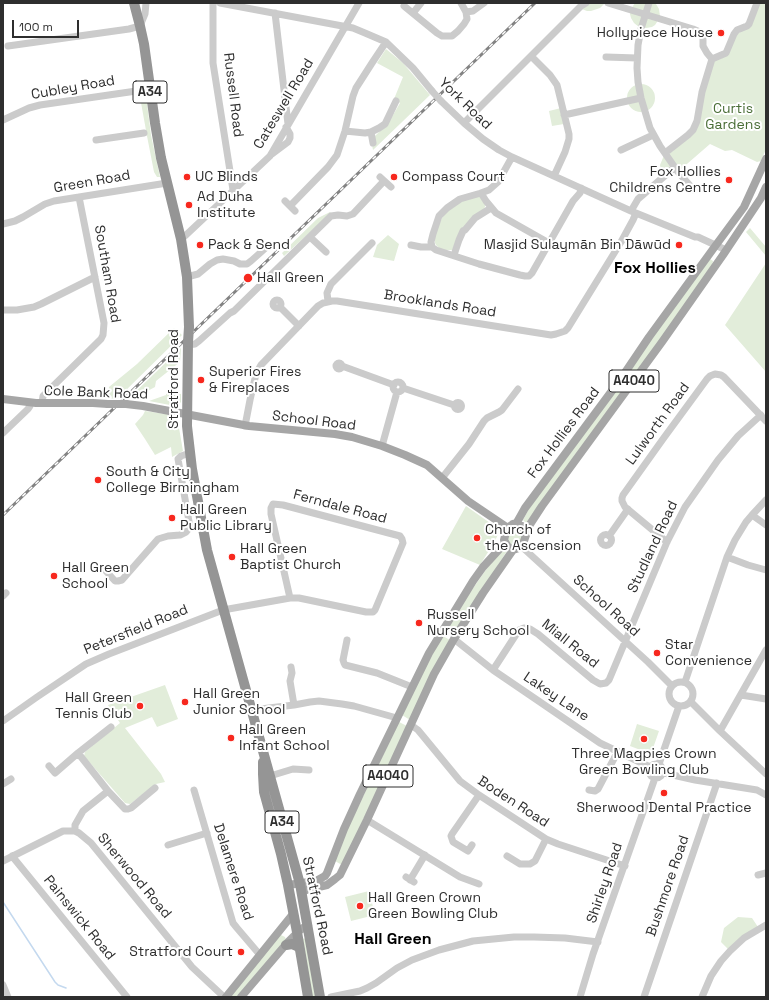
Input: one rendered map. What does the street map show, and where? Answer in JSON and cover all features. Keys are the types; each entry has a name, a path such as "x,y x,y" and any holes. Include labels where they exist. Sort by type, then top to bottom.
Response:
{"highway":[{"name":"Stratford Road","path":"134,3 144,44 155,123 167,183 181,239 187,277 187,426 202,526 223,610 263,752 267,777 281,817 301,887 320,997"},
{"name":"Stratford Road","path":"267,777 264,792 288,885 308,997"},
{"path":"287,943 297,946 300,949"}],"main road":[{"name":"Fox Hollies Road","path":"516,524 525,508 620,380 649,337 744,207 766,159"},
{"name":"Fox Hollies Road","path":"525,532 542,506 662,342 725,252 761,198 766,187"},
{"name":"Cole Bank Road","path":"3,399 30,403 126,404 187,414"},
{"name":"School Road","path":"187,414 245,426 335,434 352,437 382,446 427,466 468,500 508,528"},
{"path":"516,524 522,526 525,532 525,540 521,546 513,550 508,547 504,540 508,528 516,524"},
{"name":"A4040","path":"301,887 325,876 357,801 429,653 473,581 505,543"},
{"name":"A4040","path":"288,885 301,887 327,885 340,875 434,674 454,639 513,550"},
{"path":"442,632 454,639"},
{"path":"397,718 411,725"},
{"path":"331,862 343,869"},
{"path":"225,997 293,914"},
{"path":"241,997 297,932 308,925"},
{"path":"278,932 282,932 288,936 287,943"}],"street":[{"path":"8,46 129,29 140,26 145,14 146,3"},
{"name":"Russell Road","path":"213,3 214,62 233,190"},
{"name":"York Road","path":"220,3 353,28 386,42 413,68 441,101 464,123 483,140 499,150 634,212 694,237 698,237 725,252"},
{"name":"Cateswell Road","path":"181,239 270,156 359,3"},
{"path":"413,13 420,3"},
{"path":"404,6 437,33 442,36 452,36 467,19 466,12 461,3"},
{"path":"466,12 474,11 484,3"},
{"path":"464,123 579,8 586,3"},
{"path":"608,3 702,33 702,46 712,59"},
{"path":"649,3 641,30 637,58 638,82 644,111 653,135 675,167 694,190"},
{"path":"665,153 688,135 696,126 700,97 712,59 726,53 734,34 749,24 757,3"},
{"path":"275,13 287,126"},
{"path":"290,206 328,167 337,155 356,88 386,42"},
{"path":"531,56 550,75 557,85 568,129 569,139 554,176"},
{"path":"606,57 637,58"},
{"name":"Cubley Road","path":"3,120 29,108 40,105 150,89"},
{"path":"564,115 641,98"},
{"path":"345,131 365,134 379,128 385,124 396,101"},
{"path":"371,132 373,143"},
{"path":"96,140 144,133"},
{"path":"620,150 653,135"},
{"path":"432,247 431,242 439,216 446,208 460,199 489,190 498,182 512,157"},
{"name":"Brooklands Road","path":"328,301 337,301 551,335 561,333 568,328 621,242 633,220 638,199 675,167"},
{"path":"188,344 195,344 234,311 331,216 347,216 353,214 382,179 391,186"},
{"name":"Green Road","path":"3,224 19,219 45,204 54,201 167,183"},
{"path":"411,245 421,248 432,247 436,250 480,264 529,276 573,201 580,193 581,188"},
{"path":"481,193 496,213 549,243"},
{"name":"Southam Road","path":"42,403 43,396 101,339 103,335 104,323 79,197"},
{"path":"454,255 464,230 475,218 491,208"},
{"path":"310,237 326,252"},
{"path":"187,277 198,274 217,260 223,259 240,264 247,264 269,245"},
{"path":"245,426 256,374 261,365 318,306 328,301 327,293 331,284 370,248"},
{"path":"3,310 18,310 34,307 95,277"},
{"path":"280,307 299,326"},
{"path":"342,366 398,388 454,405"},
{"name":"Lulworth Road","path":"628,509 622,501 623,495 710,376 717,374 724,377 766,421"},
{"path":"382,446 398,388"},
{"path":"442,478 469,444 484,421 489,416 502,410 518,389"},
{"path":"3,433 28,409 30,403"},
{"name":"Studland Road","path":"625,641 667,542 685,507 718,460 738,436 761,415"},
{"path":"190,453 181,456 178,459 190,527"},
{"path":"685,682 726,557 735,540 752,515 766,500"},
{"name":"Ferndale Road","path":"290,598 271,514 273,504 283,505 400,536"},
{"path":"609,536 628,509 667,542"},
{"path":"752,515 766,525"},
{"path":"105,570 115,581 122,580 158,539 180,535 186,532 190,527 202,526"},
{"name":"Petersfield Road","path":"3,721 86,664 223,610 290,598 299,598 366,612 373,612 403,543 400,536"},
{"name":"School Road","path":"521,546 672,686"},
{"path":"726,557 766,570"},
{"name":"Miall Road","path":"493,670 519,630 524,628 530,629 538,634 593,680 600,684 606,683 609,680 625,641"},
{"name":"Lakey Lane","path":"454,639 493,670 600,743 650,767"},
{"path":"347,640 343,660 345,665 377,673 412,687"},
{"path":"720,732 766,650"},
{"path":"291,665 292,673 290,682 294,705"},
{"path":"678,682 685,682 691,686 694,693 691,702 684,706 673,704 669,698 669,691 672,686 678,682"},
{"path":"742,695 766,699"},
{"path":"252,710 314,702 354,706 397,718"},
{"path":"691,702 720,732 766,774"},
{"path":"659,764 679,706"},
{"name":"Boden Road","path":"411,725 418,730 460,781 479,795 546,839 625,866"},
{"path":"49,766 57,775 78,753 111,726"},
{"path":"589,790 595,791 598,789 618,751"},
{"path":"78,753 125,811 131,808 155,788"},
{"path":"655,763 659,764 663,766 664,773 659,778 655,778 650,774 650,767 655,763"},
{"path":"267,777 293,769 309,770"},
{"path":"664,773 757,790 766,795"},
{"name":"Shirley Road","path":"580,997 655,778"},
{"name":"Bushmore Road","path":"644,997 717,783"},
{"path":"75,831 75,825 83,811 108,790"},
{"name":"Delamere Road","path":"194,790 233,923 260,955"},
{"path":"472,845 468,851 453,842 451,836 479,795"},
{"path":"367,820 460,877 479,884"},
{"name":"Sherwood Road","path":"3,861 63,831 75,831 91,843 192,968 225,997"},
{"path":"168,845 207,833"},
{"path":"507,856 520,864 530,864 535,861 546,839"},
{"path":"410,880 425,855"},
{"name":"Painswick Road","path":"12,856 126,997"},
{"path":"758,875 766,873"},
{"path":"702,997 711,976 721,961 744,938 766,924"},
{"path":"331,997 360,991 376,983 397,968 412,960 439,950 473,941 514,937 534,937 598,942"},
{"path":"3,985 8,997"}],"green space":[{"path":"582,3 605,3 600,8 587,11 579,8"},
{"path":"635,3 656,4 659,9 660,16 655,25 646,28 639,27 634,23 630,14"},
{"name":"Curtis Gardens","path":"759,3 766,3 766,149 761,161 757,162 732,150 725,151 710,144 680,170 669,154 692,134 713,63 736,35 749,26"},
{"path":"386,49 403,63 430,95 373,150 372,145 375,136 389,122 400,103 394,99 403,77 377,63"},
{"path":"641,84 651,88 655,98 651,108 641,112 631,108 627,98 631,88"},
{"path":"146,96 151,135 160,177 157,177 154,172 140,97"},
{"path":"561,108 564,124 552,126 549,111"},
{"path":"665,153 675,167 662,174 660,165"},
{"path":"480,196 485,204 485,207 453,250 440,249 435,243 435,234 442,218 448,210 463,200"},
{"path":"330,212 331,213 284,256 282,253 318,218"},
{"path":"750,228 766,247 766,256 746,232"},
{"path":"388,235 399,244 394,261 373,257 377,245"},
{"path":"710,259 713,261 712,267 528,523 525,522 523,520 532,503"},
{"path":"766,263 766,372 725,325"},
{"path":"174,328 182,335 117,399 108,398 109,387 137,364"},
{"path":"181,348 180,362 156,381 155,387 140,395 130,397"},
{"path":"169,393 169,395 176,393 181,394 181,402 175,406 149,401 166,395"},
{"path":"145,411 172,415 172,421 178,422 183,451 172,457 171,447 155,455 135,424"},
{"path":"466,506 500,530 480,565 442,549"},
{"path":"515,527 522,531 522,541 513,548 508,542 508,534"},
{"path":"503,549 507,551 455,632 448,627 485,571"},
{"path":"443,636 450,640 410,720 402,715 431,654"},
{"path":"165,685 178,719 157,727 152,717 125,728 161,774 165,782 156,784 130,804 125,803 84,756 85,752 120,723 108,705"},
{"path":"399,722 407,726 342,865 335,861 348,828"},
{"name":"Three Magpies Crown Green Bowling Club","path":"637,724 659,731 651,754 630,746"},
{"name":"Hall Green Crown Green Bowling Club","path":"369,891 375,915 351,921 345,897"},
{"path":"738,917 752,918 758,927 728,949 721,942 724,928"},
{"path":"281,935 285,937 286,940 239,997 229,997 279,936"},
{"path":"307,938 317,997 311,997 302,939"}],"waterway":[{"path":"3,902 55,982 66,988"}],"railway":[{"path":"3,515 535,3"}],"place":[{"name":"Hollypiece House","path":"721,33"},
{"name":"UC Blinds","path":"187,177"},
{"name":"Compass Court","path":"394,177"},
{"name":"Fox Hollies Childrens Centre","path":"729,180"},
{"name":"Ad Duha Institute","path":"189,205"},
{"name":"Pack & Send","path":"200,245"},
{"name":"Masjid Sulaymān Bin Dāwūd","path":"679,245"},
{"name":"Hall Green","path":"248,278"},
{"name":"Superior Fires & Fireplaces","path":"201,380"},
{"name":"South & City College Birmingham","path":"98,480"},
{"name":"Hall Green Public Library","path":"172,518"},
{"name":"Church of the Ascension","path":"477,538"},
{"name":"Hall Green Baptist Church","path":"232,557"},
{"name":"Hall Green School","path":"54,576"},
{"name":"Russell Nursery School","path":"419,623"},
{"name":"Star Convenience","path":"657,653"},
{"name":"Hall Green Junior School","path":"185,702"},
{"name":"Hall Green Tennis Club","path":"140,706"},
{"name":"Hall Green Infant School","path":"231,738"},
{"name":"Three Magpies Crown Green Bowling Club","path":"644,739"},
{"name":"Sherwood Dental Practice","path":"664,793"},
{"name":"Hall Green Crown Green Bowling Club","path":"360,906"},
{"name":"Stratford Court","path":"241,952"}],"district":[{"name":"Fox Hollies","path":"655,269"},
{"name":"Hall Green","path":"393,940"}]}
